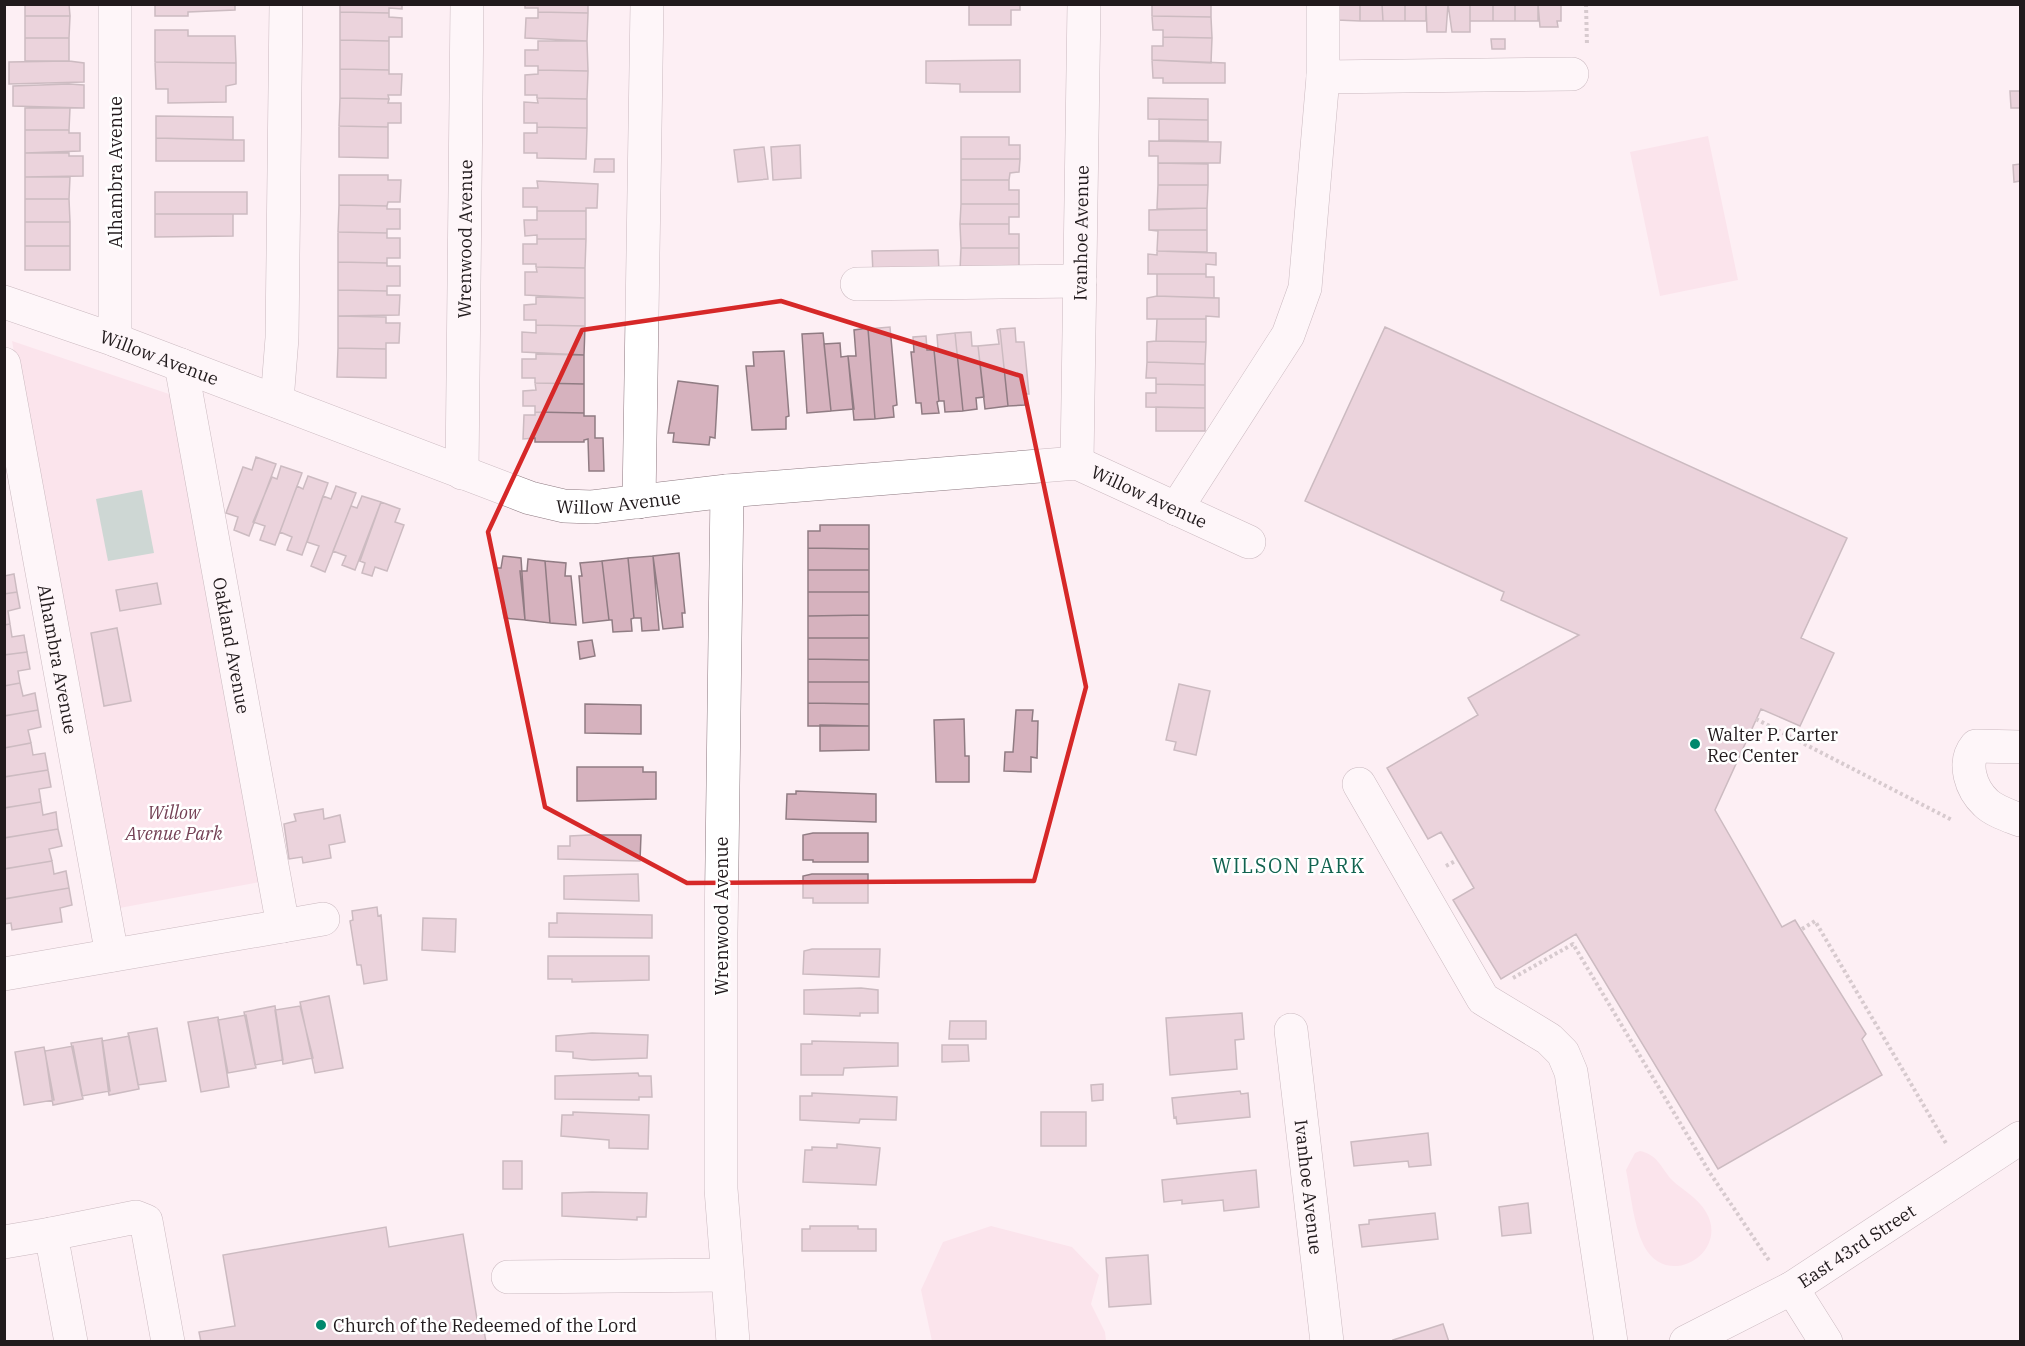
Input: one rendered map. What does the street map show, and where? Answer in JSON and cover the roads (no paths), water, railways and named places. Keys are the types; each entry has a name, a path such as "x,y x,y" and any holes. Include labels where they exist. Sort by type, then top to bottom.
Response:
{"street":[{"name":"Alhambra Avenue","path":"115,4 115,340"},
{"path":"277,401 282,327 286,4"},
{"name":"Wrenwood Avenue","path":"462,473 467,4"},
{"path":"639,502 647,4"},
{"name":"Ivanhoe Avenue","path":"1077,463 1084,4"},
{"path":"1176,509 1288,335 1305,288 1323,78 1323,4"},
{"path":"1323,78 1572,74"},
{"path":"857,284 1080,281"},
{"name":"Willow Avenue","path":"4,302 115,340 530,498 564,506 592,507 727,491 1077,463 1249,542"},
{"name":"Alhambra Avenue","path":"4,363 112,955"},
{"name":"Oakland Avenue","path":"181,365 283,926"},
{"name":"Wrenwood Avenue","path":"727,491 721,1190 733,1341"},
{"path":"2020,747 1976,746 1971,752 1969,766 1971,779 1987,805 2020,820"},
{"path":"1359,784 1483,999 1549,1038 1563,1053 1571,1072 1611,1341"},
{"path":"4,974 323,919"},
{"name":"Ivanhoe Avenue","path":"1291,1030 1327,1341"},
{"name":"East 43rd Street","path":"1686,1341 1784,1279 2020,1138"},
{"path":"4,1242 136,1217 142,1218 146,1221 168,1341"},
{"path":"51,1234 70,1341"},
{"path":"508,1277 727,1275"},
{"path":"1784,1279 1826,1341"}],"place":[{"name":"Walter P. Carter Rec Center","path":"1695,744"},
{"name":"Church of the Redeemed of the Lord","path":"321,1325"}],"district":[{"name":"WILSON PARK","path":"1289,865"}],"park label":[{"name":"Willow Avenue Park","path":"174,822"}]}
